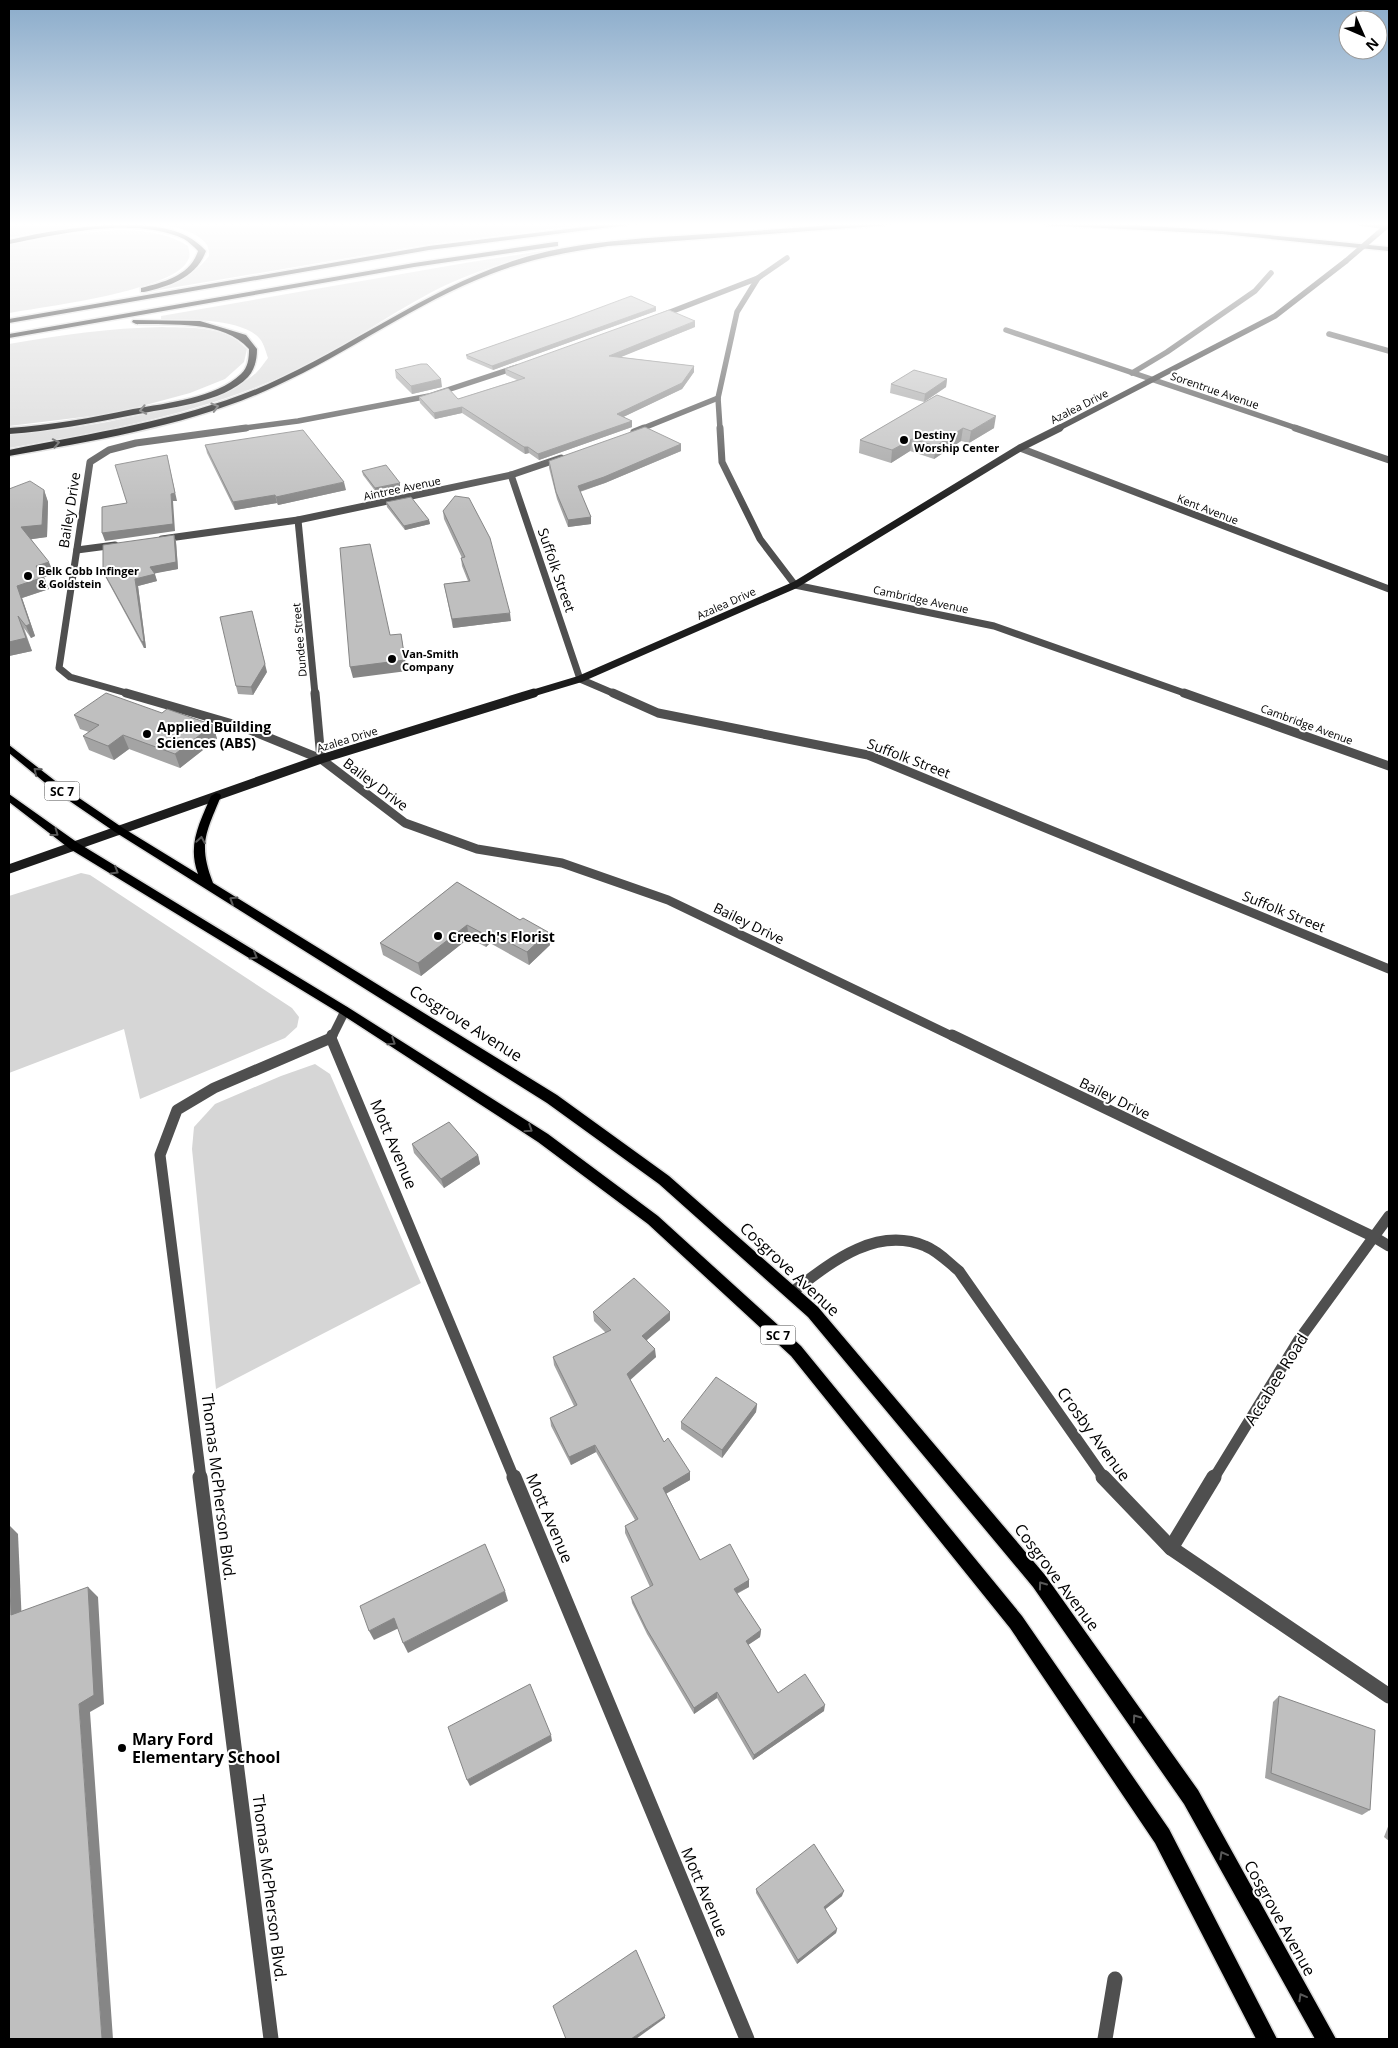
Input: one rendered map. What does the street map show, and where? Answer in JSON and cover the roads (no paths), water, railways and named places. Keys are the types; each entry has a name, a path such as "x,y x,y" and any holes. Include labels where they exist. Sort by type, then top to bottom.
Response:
{"highway":[{"path":"9,322 26,319"},
{"path":"9,336 110,319"},
{"path":"9,453 181,417 236,401 309,368 393,319"},
{"path":"9,431 102,419 194,399 223,388 244,376 252,362 253,349 243,338 200,323 127,322 52,329"}],"main road":[{"name":"Cosgrove Avenue","path":"9,748 59,789 120,830 552,1099 664,1180 813,1312 1039,1580 1191,1797 1326,2039"},
{"path":"208,885 198,857 201,835 216,796"},
{"name":"SC 7","path":"9,797 74,846 345,1011 543,1138 653,1220 796,1352 1016,1622 1162,1836 1267,2039"}],"street":[{"path":"736,319 718,398 722,462 760,539 795,585"},
{"path":"1132,373 1215,319"},
{"name":"Azalea Drive","path":"9,869 321,759 580,679 795,585 1020,448 1155,380 1270,319"},
{"name":"Sorentrue Avenue","path":"1006,330 1389,460"},
{"path":"1329,334 1389,351"},
{"name":"Bailey Drive","path":"528,363 429,396 298,421 136,442 109,450 90,462 59,668 70,676 243,726 321,759 405,823 477,849 562,863 668,900 1374,1237 1389,1246"},
{"path":"623,437 718,398"},
{"name":"Kent Avenue","path":"1020,448 1389,589"},
{"name":"Aintree Avenue","path":"154,540 298,520 511,475 568,456"},
{"name":"Suffolk Street","path":"511,475 580,679 658,713 868,755 1389,969"},
{"name":"Dundee Street","path":"298,520 321,759"},
{"path":"77,550 125,544"},
{"name":"Cambridge Avenue","path":"795,585 994,626 1389,766"},
{"path":"331,1038 345,1011"},
{"name":"Thomas McPherson Blvd.","path":"271,2039 160,1156 177,1110 214,1088 331,1038"},
{"name":"Mott Avenue","path":"331,1038 747,2039"},
{"name":"Accabee Road","path":"1172,1548 1298,1342 1389,1216"},
{"name":"Crosby Avenue","path":"791,1293 837,1260 863,1247 888,1240 924,1245 942,1256 959,1271 1107,1484 1172,1548 1389,1696"},
{"path":"1105,2039 1115,1979"}],"place":[{"name":"Destiny Worship Center","path":"904,440"},
{"name":"Belk Cobb Infinger & Goldstein","path":"28,576"},
{"name":"Van-Smith Company","path":"392,659"},
{"name":"Applied Building Sciences (ABS)","path":"147,734"},
{"name":"Creech's Florist","path":"438,936"},
{"name":"Mary Ford Elementary School","path":"122,1748"}]}
